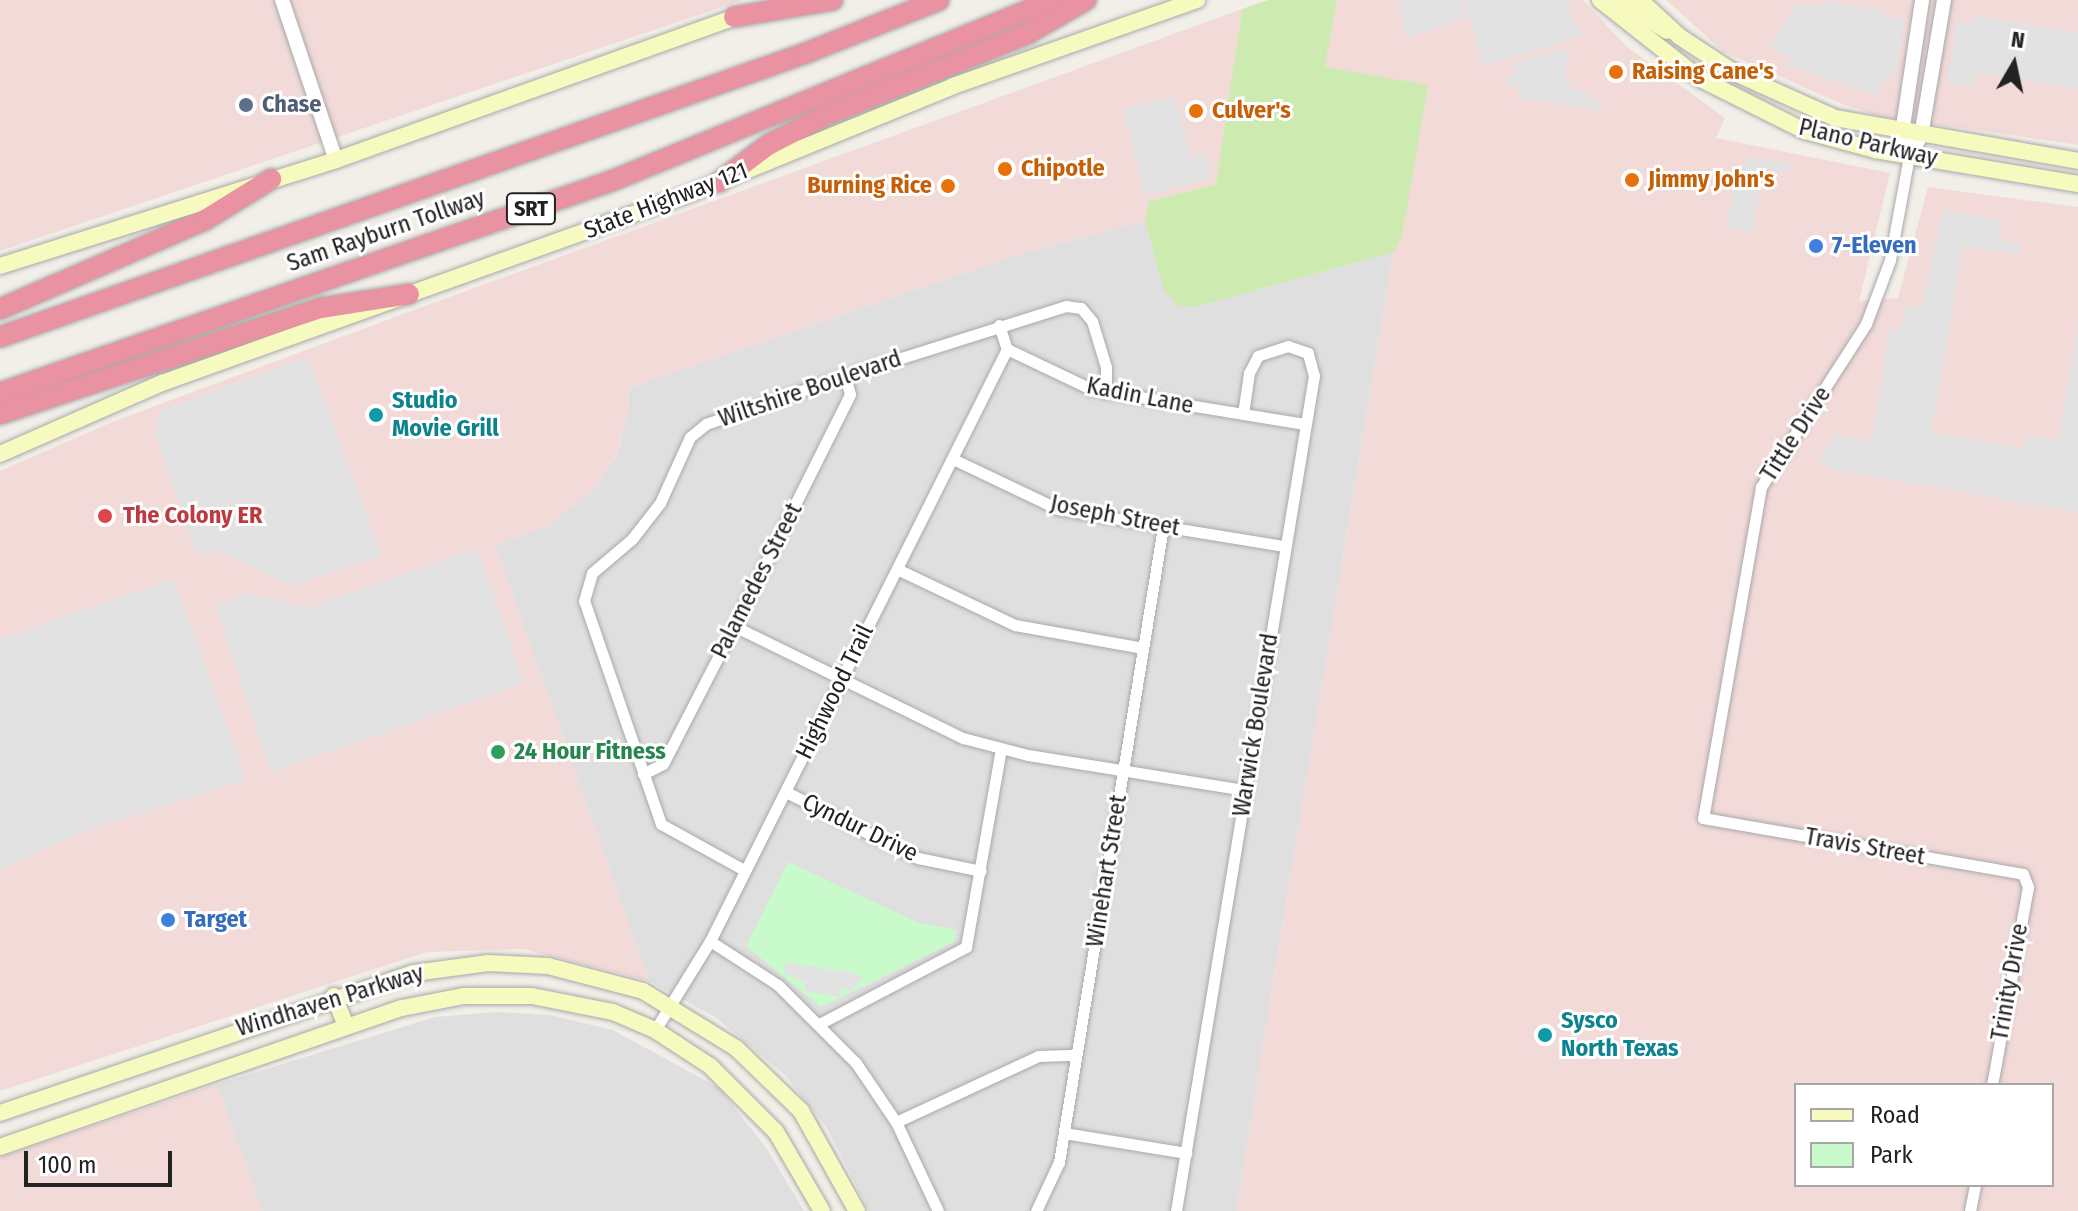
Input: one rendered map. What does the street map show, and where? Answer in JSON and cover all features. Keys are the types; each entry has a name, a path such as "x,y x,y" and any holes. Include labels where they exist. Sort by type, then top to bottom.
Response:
{"highway":[{"path":"734,17 833,0"},
{"name":"Sam Rayburn Tollway","path":"0,337 806,53 939,0"},
{"name":"Sam Rayburn Tollway","path":"0,393 614,180 1052,0"},
{"path":"719,182 768,145 824,116 1029,33 1086,0"},
{"path":"0,309 205,220 271,179"},
{"path":"0,414 321,308 409,294"}],"main road":[{"path":"0,266 336,160 782,0"},
{"name":"State Highway 121","path":"0,454 151,388 719,182 953,86 1197,0"},
{"path":"1620,0 1646,22 1680,37"},
{"name":"Plano Parkway","path":"1640,0 1680,37 1735,73 1801,106 1902,133 2078,161"},
{"name":"Plano Parkway","path":"1602,1 1677,62 1744,105 1805,131 1909,156 2078,184"},
{"name":"Windhaven Parkway","path":"0,1113 334,996 414,973 508,963 600,976 669,1003 736,1048 778,1085 823,1143 857,1211"},
{"name":"Windhaven Parkway","path":"0,1147 346,1026 432,1001 506,994 585,1004 655,1030 710,1066 761,1113 793,1156 822,1211"},
{"path":"334,996 346,1026"},
{"path":"120,1071 130,1100"}],"street":[{"path":"282,0 336,160"},
{"path":"1909,156 1902,133 1922,0"},
{"path":"1909,156 1921,136 1944,0"},
{"name":"Tittle Drive","path":"1703,818 1761,487 1866,324 1890,260 1909,156"},
{"name":"Wiltshire Boulevard","path":"744,870 665,829 586,610 588,579 652,516 699,428 845,376 1061,307 1081,308 1101,346 1106,393"},
{"path":"999,325 1007,349"},
{"name":"Warwick Boulevard","path":"1176,1211 1314,367 1298,347 1264,353 1254,361 1243,414"},
{"name":"Kadin Lane","path":"1007,349 1106,393 1305,424"},
{"name":"Highwood Trail","path":"655,1030 710,941 1007,349"},
{"name":"Palamedes Street","path":"643,774 663,764 734,626 850,394 845,376"},
{"name":"Joseph Street","path":"953,459 1058,509 1285,546"},
{"name":"Winehart Street","path":"1036,1211 1054,1181 1064,1133 1163,527"},
{"path":"897,569 1015,625 1143,648"},
{"path":"734,626 945,731 1001,749 1245,790"},
{"path":"821,1023 962,952 970,938 1001,749"},
{"name":"Cyndur Drive","path":"786,792 918,858 981,871"},
{"name":"Travis Street","path":"1703,818 2025,879"},
{"name":"Trinity Drive","path":"1992,1083 2028,887 2025,879"},
{"path":"710,941 778,985 821,1023 896,1122 938,1211"},
{"path":"896,1122 1038,1056 1076,1055"},
{"path":"1064,1133 1186,1153"},
{"path":"1970,1211 1975,1187"}],"shaded area":[{"path":"0,0 743,0 0,251"},
{"path":"1337,0 1583,0 1626,46 1725,118 1716,138 1890,173 1859,301 1898,298 1928,187 2078,207 2078,1211 1236,1211 1393,252 1402,237 1427,86 1325,67"},
{"path":"1397,0 1461,0 1468,17 1407,38"},
{"path":"1464,0 1569,0 1573,4 1566,11 1585,35 1483,66"},
{"path":"1666,0 2078,0 2078,145 1879,116 1842,104 1724,52"},
{"path":"1822,0 1883,10 1883,17 1905,19 1895,78 1885,78 1877,96 1788,66 1791,58 1771,47 1797,4 1821,7"},
{"path":"1242,9 1216,184 1149,201 1145,221 1023,253 628,388 629,411 615,457 594,489 546,527 495,545 649,981 523,949 427,952 0,1091 0,471 112,422"},
{"path":"1974,16 2078,33 2078,89 1977,72 1974,88 1947,82 1957,21 1973,23"},
{"path":"1560,49 1569,56 1564,78 1573,82 1569,88 1584,91 1600,102 1602,111 1518,98 1520,87 1510,88 1506,77 1520,73 1512,66 1516,62"},
{"path":"1168,98 1176,101 1191,157 1206,153 1212,178 1145,195 1123,109"},
{"path":"1747,157 1790,164 1789,172 1764,168 1753,234 1727,226 1735,182 1742,183"},
{"path":"1943,211 2001,220 1998,240 2022,244 2020,255 1963,246 1931,433 2023,449 2026,436 2058,441 2078,325 2078,512 1833,470 1819,461 1836,434 1871,443 1889,330 1899,331 1906,307 1921,307"},
{"path":"1145,221 1163,288 1196,307 1393,252 1236,1211 869,1211 827,1128 785,1075 715,1017 649,981 495,545 546,527 594,489 616,456 629,411 628,388 1023,253"},
{"path":"308,357 382,556 291,586 226,554 196,552 155,433 161,410"},
{"path":"477,548 524,683 270,773 216,605 250,593 308,608"},
{"path":"174,579 246,779 80,833 0,870 0,639"},
{"path":"786,962 863,977 852,991 841,989 839,997 804,991 805,983 784,973"},
{"path":"498,1012 550,1015 613,1030 719,1088 767,1149 804,1211 262,1211 217,1084 435,1017"},
{"path":"217,1084 262,1211 0,1211 0,1157"}],"green space":[{"path":"1268,0 1337,0 1325,67 1428,85 1402,237 1393,252 1196,307 1176,305 1163,288 1145,221 1149,201 1216,184 1242,9"},
{"path":"788,862 919,923 957,930 954,942 821,1007 746,946"}],"place":[{"name":"Raising Cane's","path":"1616,72"},
{"name":"Chase","path":"246,105"},
{"name":"Culver's","path":"1196,111"},
{"name":"Chipotle","path":"1005,169"},
{"name":"Jimmy John's","path":"1632,180"},
{"name":"Burning Rice","path":"948,186"},
{"name":"7-Eleven","path":"1816,246"},
{"name":"Studio Movie Grill","path":"376,415"},
{"name":"The Colony ER","path":"105,516"},
{"name":"24 Hour Fitness","path":"498,752"},
{"name":"Target","path":"168,920"},
{"name":"Sysco North Texas","path":"1545,1035"}]}
